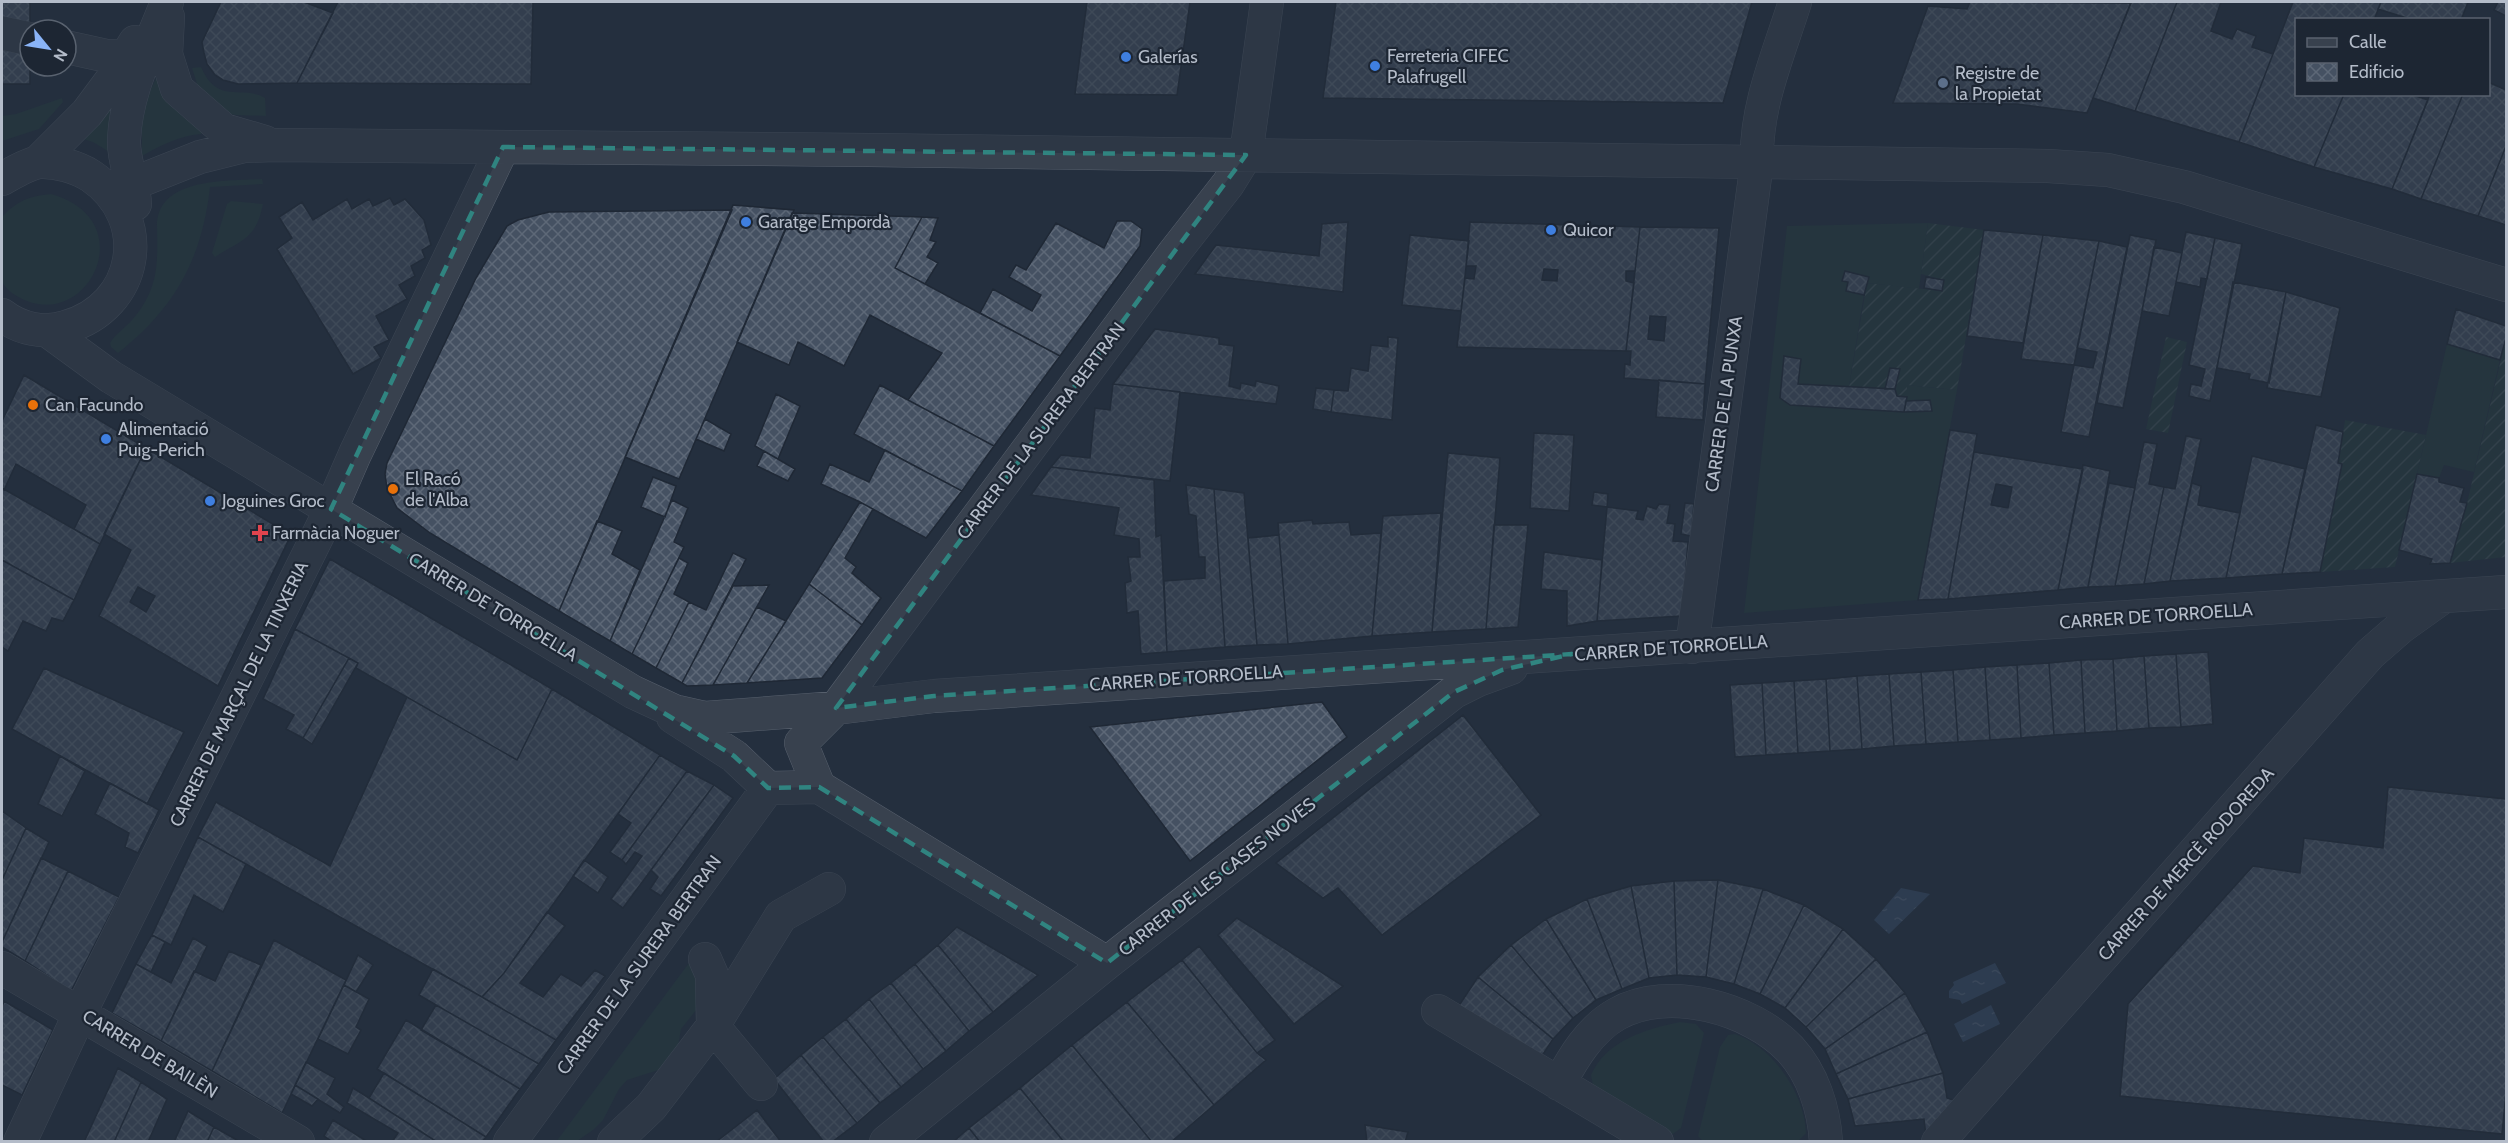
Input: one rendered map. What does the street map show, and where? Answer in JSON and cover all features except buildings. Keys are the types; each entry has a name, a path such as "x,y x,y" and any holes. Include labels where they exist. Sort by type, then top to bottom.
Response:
{"street":[{"path":"1246,155 1267,2"},
{"name":"CARRER DE LA PUNXA","path":"1692,647 1757,162 1756,136 1795,2"},
{"path":"16,170 87,113 164,3"},
{"path":"164,3 166,54 177,89 224,130 260,146"},
{"path":"119,185 127,115 137,75 164,3"},
{"path":"2,33 18,36"},
{"path":"78,50 106,56 126,57"},
{"path":"119,185 200,157 260,146 1246,155 2048,166 2108,171 2184,187 2506,285"},
{"name":"CARRER DE MARÇAL DE LA TINXERIA","path":"20,1142 80,1013 331,509 355,454 503,147"},
{"name":"CARRER DE LA SURERA BERTRAN","path":"836,708 1174,253 1228,184 1246,155"},
{"path":"16,170 60,164 81,169 119,185 135,201 126,274 111,300 78,324 19,330"},
{"name":"CARRER DE TORROELLA","path":"19,330 111,377 633,692 734,756 768,788"},
{"name":"CARRER DE TORROELLA","path":"633,692 674,711 705,718 836,708 934,696 2506,592"},
{"name":"CARRER DE MERCÈ RODOREDA","path":"1938,1142 2370,654 2401,627 2443,597"},
{"name":"CARRER DE LES CASES NOVES","path":"886,1142 1107,963 1454,692 1502,670 1572,654"},
{"path":"819,787 801,743 836,708"},
{"path":"768,788 819,787 1107,963"},
{"name":"CARRER DE LA SURERA BERTRAN","path":"510,1142 768,788"},
{"path":"614,1142 651,1107 713,1026 781,916 829,889"},
{"path":"705,959 712,975 713,1026 761,1084"},
{"name":"CARRER DE BAILÈN","path":"2,968 298,1142"},
{"path":"1559,1084 1575,1054 1592,1034 1616,1014 1646,1002 1677,1000 1710,1005 1769,1032 1791,1050 1815,1087 1825,1121 1826,1142"},
{"path":"1438,1011 1657,1142"}],"highlighted area":[{"path":"503,147 1246,155 836,708 934,696 1572,654 1502,670 1454,692 1107,963 819,787 768,788 734,756 331,509"}],"green space":[{"path":"201,67 208,79 222,90 256,94 265,98 266,116 226,113 198,87 192,68"},
{"path":"156,78 181,115 203,130 201,134 170,142 142,156 142,109"},
{"path":"118,93 111,153 93,142 80,138"},
{"path":"62,98 63,102 39,129 2,141 2,116 16,114"},
{"path":"262,179 263,184 210,187 200,237 182,280 170,300 138,336 118,353 111,347 112,340 138,313 151,289 156,266 157,226 160,210 169,198 197,185"},
{"path":"51,194 78,207 94,225 100,245 97,266 86,285 70,298 50,305 27,301 16,296 2,282 2,217 24,200"},
{"path":"231,201 263,204 256,225 247,237 215,257 212,253 227,204"},
{"path":"1928,223 1919,289 1867,283 1845,272 1842,281 1848,282 1847,291 1864,295 1849,387 1798,384 1800,359 1784,356 1780,398 1790,405 1904,412 1932,411 1930,400 1906,401 1907,385 1957,390 1918,600 1744,613 1787,226"},
{"path":"1928,223 1984,230 1957,390 1907,385 1907,397 1897,396 1895,389 1900,369 1890,368 1885,389 1849,387 1867,283 1942,291 1944,280 1921,274"},
{"path":"2166,337 2187,342 2168,433 2146,429"},
{"path":"2506,338 2506,557 2450,563 2467,503"},
{"path":"2447,344 2500,360 2474,472 2444,465 2439,478 2417,474"},
{"path":"2345,420 2426,435 2395,567 2320,572 2342,464 2338,463"},
{"path":"689,963 695,968 701,1004 681,1029 676,1058 671,1066 627,1080 619,1089 603,1120 593,1130 577,1141 556,1142"},
{"path":"1680,1022 1696,1024 1704,1033 1681,1128 1673,1134 1667,1133 1593,1085 1591,1075 1606,1053 1628,1038 1653,1028"},
{"path":"1735,1034 1762,1049 1774,1061 1793,1088 1800,1103 1806,1133 1798,1141 1703,1141 1698,1136 1720,1047 1728,1035"}],"water":[{"path":"1901,888 1930,894 1889,934 1874,920"},
{"path":"1995,963 2006,983 1962,1004 1960,1000 1949,998 1953,982"},
{"path":"1991,1005 2000,1024 1963,1042 1954,1024"}],"place":[{"name":"Galerías","path":"1126,57"},
{"name":"Ferreteria CIFEC Palafrugell","path":"1375,66"},
{"name":"Registre de la Propietat","path":"1943,83"},
{"name":"Garatge Empordà","path":"746,222"},
{"name":"Quicor","path":"1551,230"},
{"name":"Can Facundo","path":"33,405"},
{"name":"Alimentació Puig-Perich","path":"106,439"},
{"name":"El Racó de l'Alba","path":"393,489"},
{"name":"Joguines Groc","path":"210,501"},
{"name":"Farmàcia Noguer","path":"260,533"}]}
